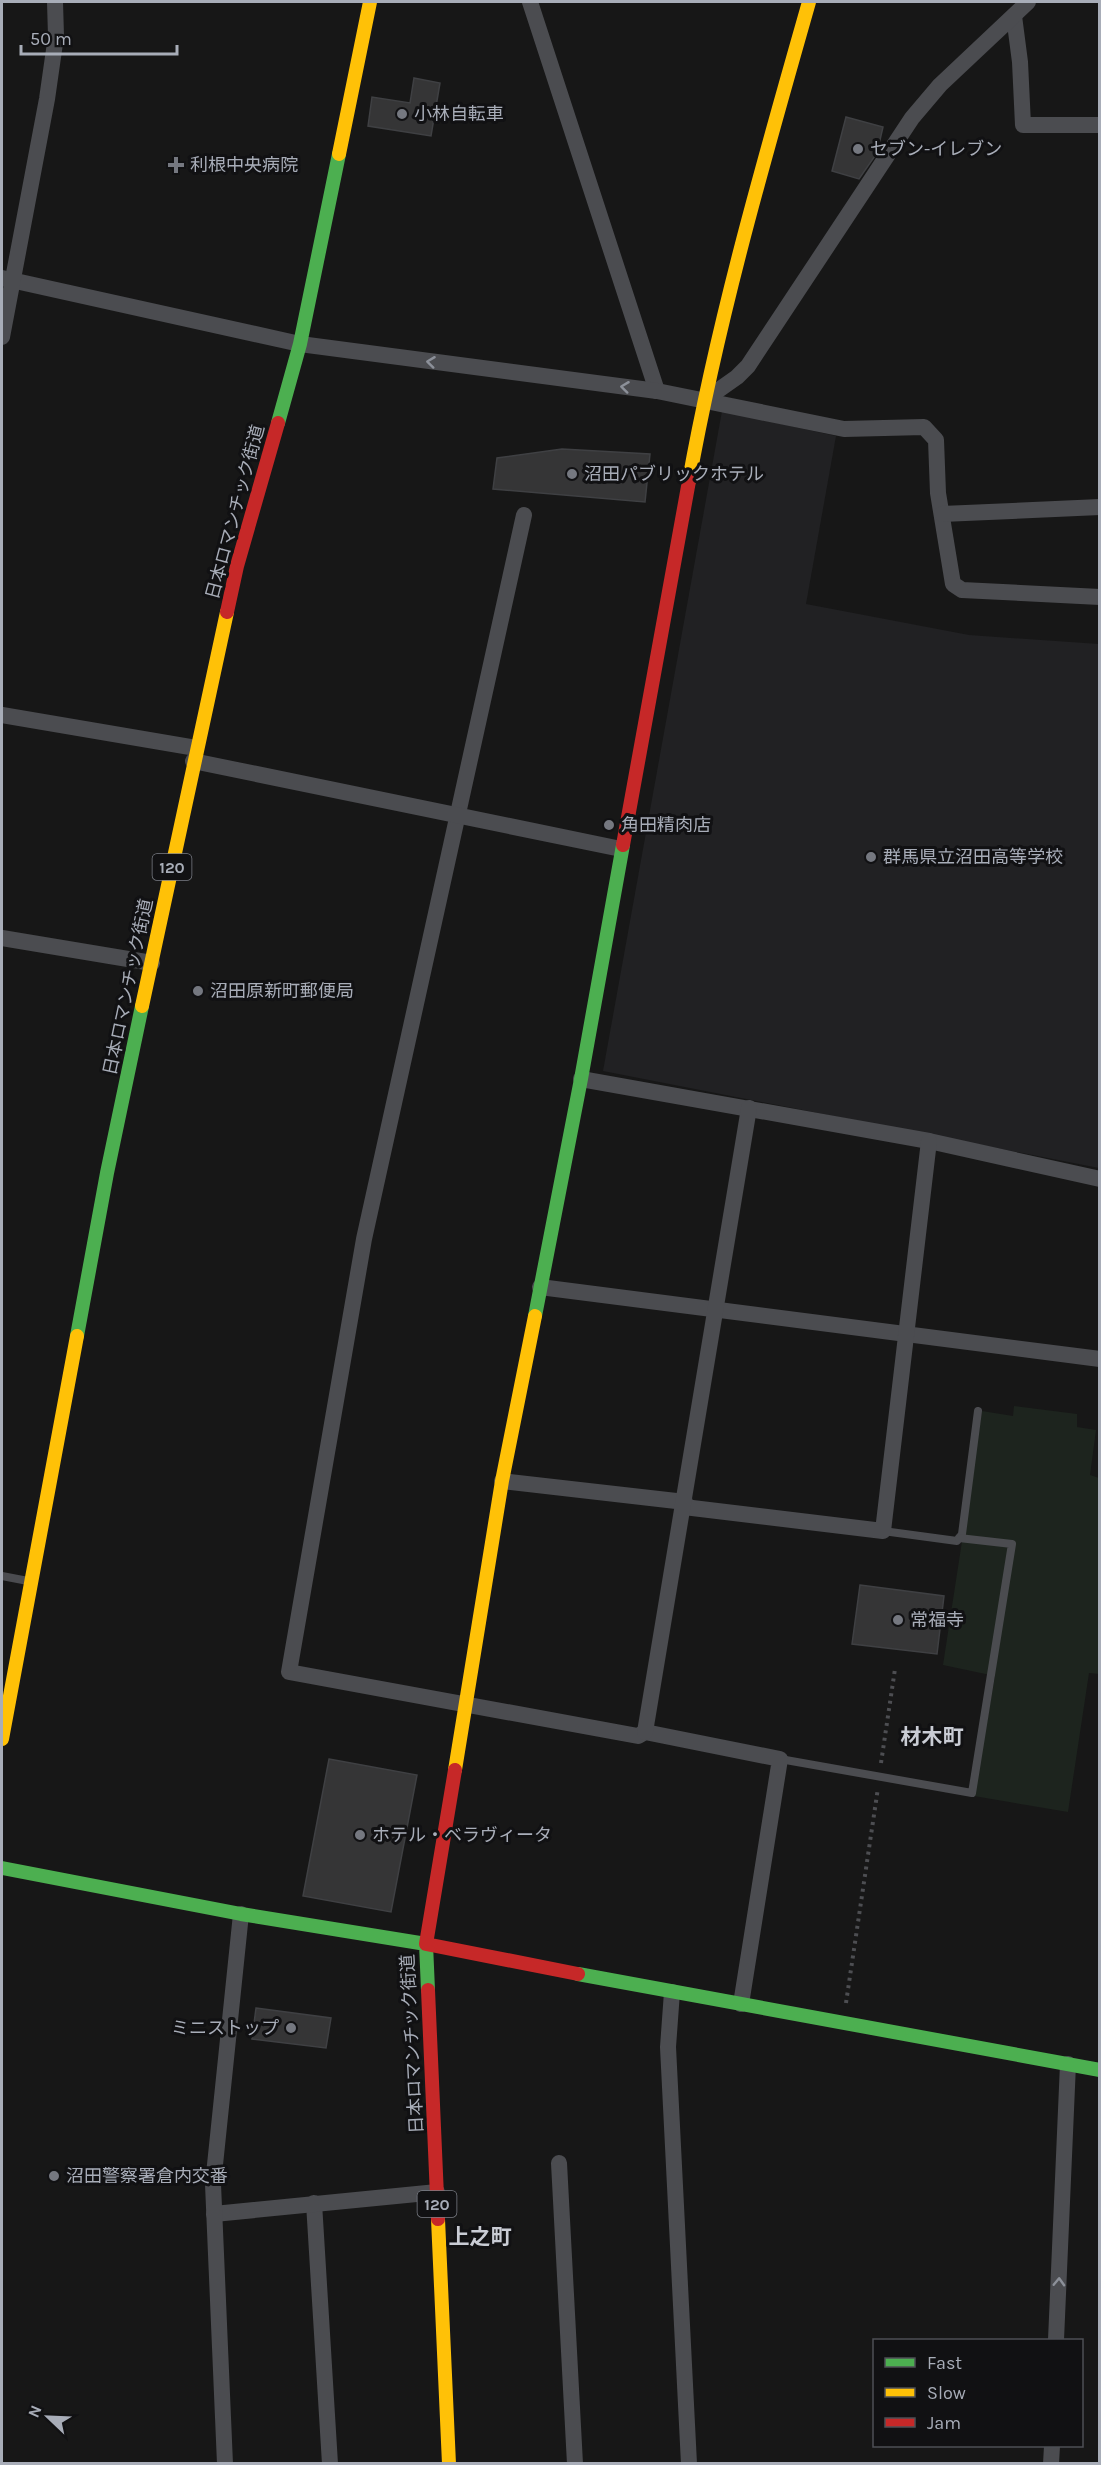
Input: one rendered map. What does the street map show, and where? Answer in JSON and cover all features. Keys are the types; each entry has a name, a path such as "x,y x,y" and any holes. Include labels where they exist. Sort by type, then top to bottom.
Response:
{"main road":[{"name":"日本ロマンチック街道","path":"2,1739 107,1173 194,755 237,566 300,344 370,2"},
{"path":"809,2 764,160 703,401 581,1079 502,1481 426,1944 672,1992 1100,2070"},
{"name":"日本ロマンチック街道","path":"2,1868 241,1914 426,1944 449,2463"}],"street":[{"path":"2,337 8,279 47,99 56,36 55,2"},
{"path":"530,2 657,391"},
{"path":"703,401 737,377 748,366 912,118 940,85 1028,2"},
{"path":"1014,16 1020,62 1023,125 1100,125"},
{"path":"8,279 300,344 657,391 844,429 924,427 936,440 938,493 953,584 962,590 1100,597"},
{"path":"942,514 1100,507"},
{"path":"524,515 364,1239 290,1672 464,1702 638,1736 645,1732 780,1759 741,2004"},
{"path":"2,716 194,755 459,816 621,849"},
{"path":"2,938 152,963"},
{"path":"581,1079 929,1141 1100,1179"},
{"path":"645,1732 749,1108"},
{"path":"502,1481 883,1531 929,1141"},
{"path":"540,1287 1100,1359"},
{"path":"225,2463 213,2184 241,1914"},
{"path":"672,1992 668,2048 690,2463"},
{"path":"1056,2339 1068,2064"},
{"path":"559,2163 575,2463"},
{"path":"214,2214 437,2192"},
{"path":"314,2203 330,2463"},
{"path":"1051,2463 1052,2447"}],"lane":[{"path":"883,1531 957,1541 962,1534 978,1411"},
{"path":"780,1759 972,1793 1012,1544 959,1538"},
{"path":"2,1576 31,1582"}],"path":[{"path":"843,2023 896,1669"}],"shaded area":[{"name":"群馬県立沼田高等学校","path":"722,411 836,436 806,604 969,635 1099,644 1099,1168 603,1071"},
{"path":"1014,1406 1077,1414 1077,1427 1096,1430 1090,1475 1099,1478 1100,1674 1089,1673 1068,1812 974,1796 995,1676 943,1665 982,1411 1013,1416"}],"building":[{"name":"小林自転車","path":"414,78 440,83 431,136 368,126 372,97 410,103"},
{"name":"セブン-イレブン","path":"846,117 883,127 877,153 859,179 832,171"},
{"name":"沼田パブリックホテル","path":"562,449 650,454 645,502 493,489 497,458"},
{"name":"常福寺","path":"860,1585 944,1596 937,1654 852,1644"},
{"name":"ホテル・ベラヴィータ","path":"329,1759 417,1775 391,1912 303,1896"},
{"name":"ミニストップ","path":"256,2008 331,2018 326,2048 252,2039"}],"traffic: fast":[{"path":"278,423 300,344 339,154"},
{"path":"535,1316 623,845"},
{"path":"77,1336 107,1173 142,1006"},
{"path":"2,1868 241,1914 426,1944 428,1990"},
{"path":"578,1974 1100,2070"}],"traffic: slow":[{"path":"339,154 370,2"},
{"path":"689,481 728,300 809,2"},
{"path":"142,1006 227,612"},
{"path":"455,1770 502,1481 535,1316"},
{"path":"2,1739 77,1336"},
{"path":"438,2219 449,2464"}],"traffic: jam":[{"path":"227,612 237,566 278,423"},
{"path":"623,845 689,481"},
{"path":"455,1770 426,1944 578,1974"},
{"path":"428,1990 438,2219"}],"place":[{"name":"小林自転車","path":"402,114"},
{"name":"セブン-イレブン","path":"858,149"},
{"name":"利根中央病院","path":"176,165"},
{"name":"沼田パブリックホテル","path":"572,474"},
{"name":"角田精肉店","path":"609,825"},
{"name":"群馬県立沼田高等学校","path":"871,857"},
{"name":"沼田原新町郵便局","path":"198,991"},
{"name":"常福寺","path":"898,1620"},
{"name":"ホテル・ベラヴィータ","path":"360,1835"},
{"name":"ミニストップ","path":"291,2028"},
{"name":"沼田警察署倉内交番","path":"54,2176"}],"district":[{"name":"材木町","path":"932,1737"},
{"name":"上之町","path":"480,2237"}]}
